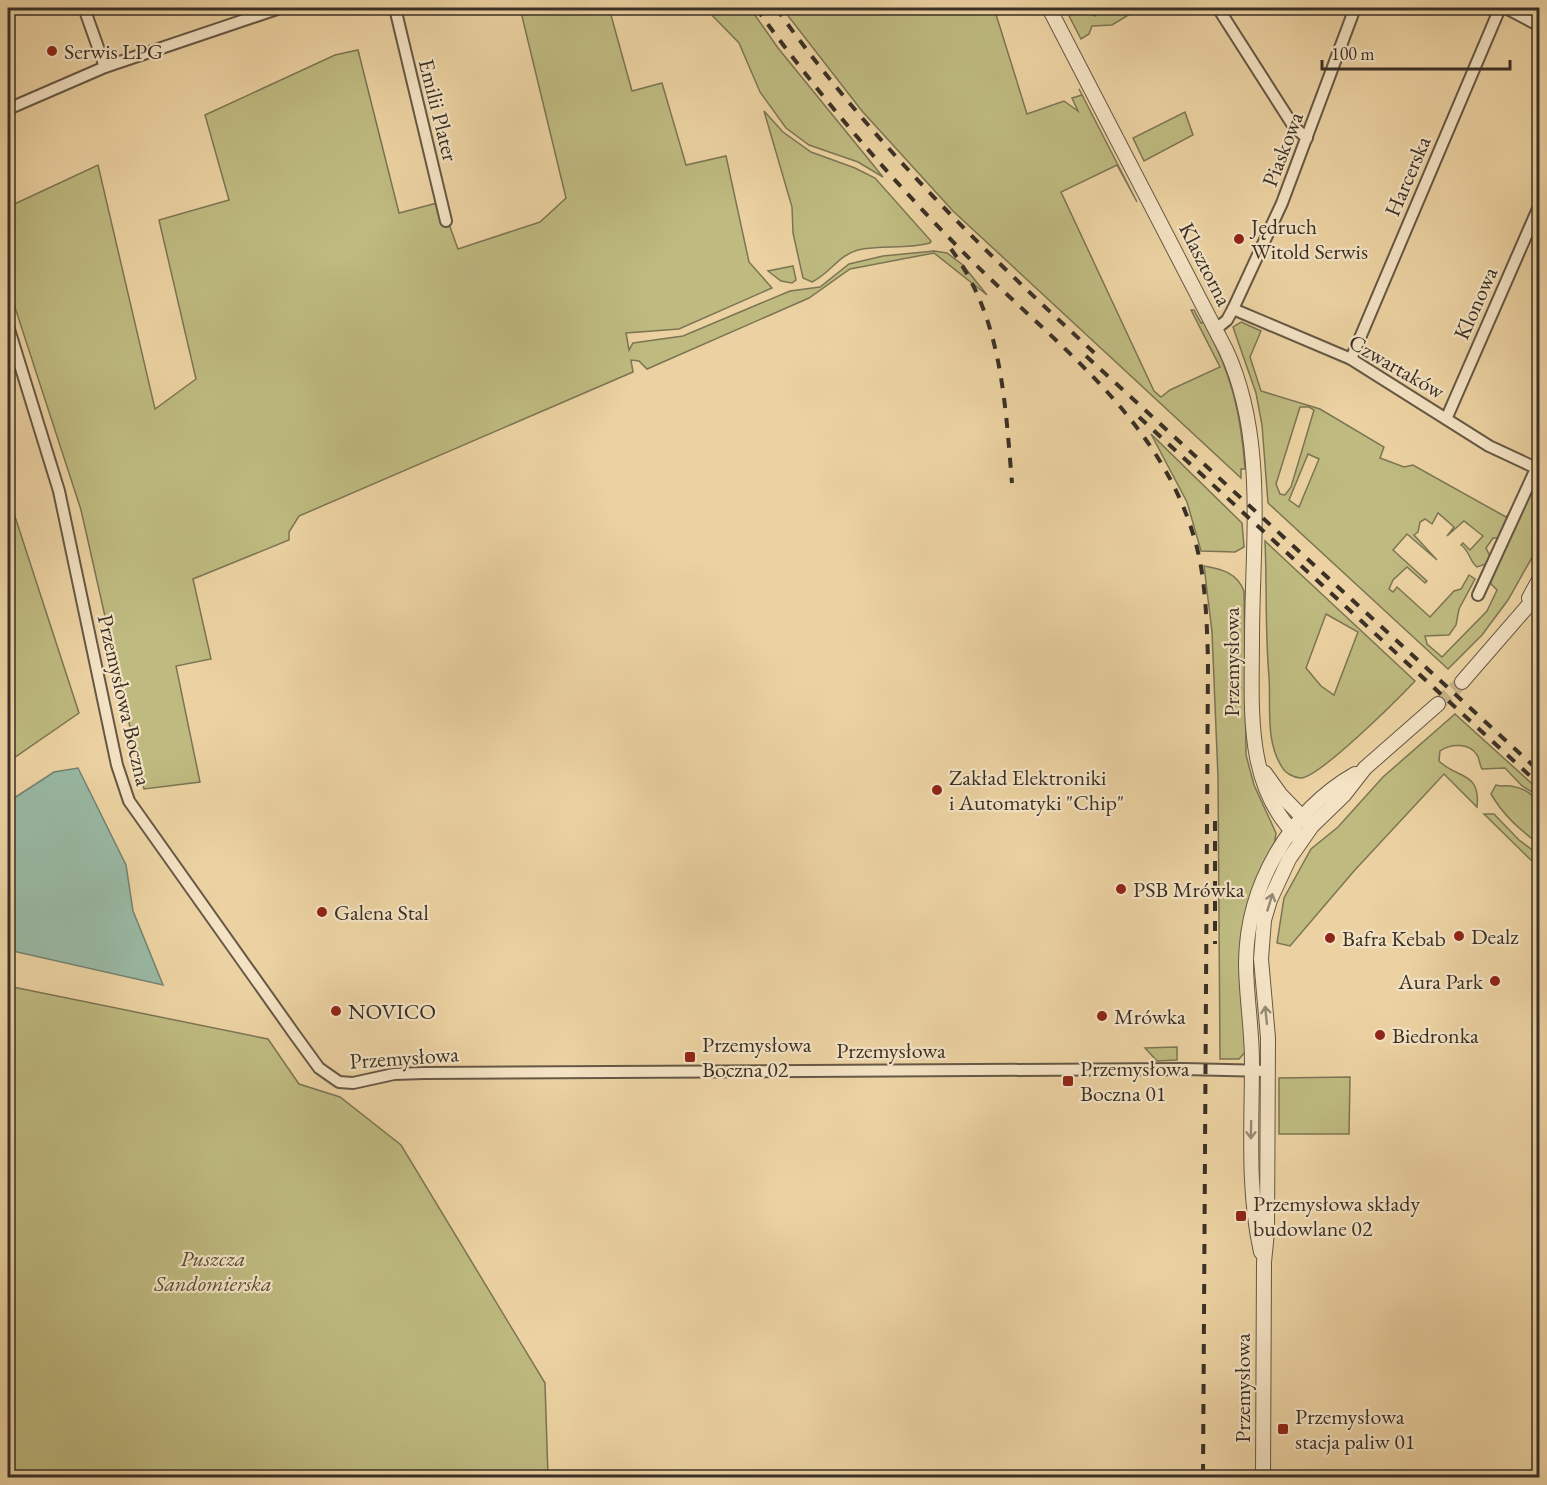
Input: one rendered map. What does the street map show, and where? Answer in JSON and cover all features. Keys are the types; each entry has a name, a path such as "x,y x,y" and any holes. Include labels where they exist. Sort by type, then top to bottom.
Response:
{"street":[{"path":"84,8 105,67"},
{"path":"8,109 105,67 280,8"},
{"name":"Emilii Plater","path":"395,8 446,221"},
{"name":"Klasztorna","path":"1049,8 1233,365 1248,418 1253,482 1252,560"},
{"path":"1218,8 1294,127 1307,138"},
{"name":"Piaskowa","path":"1216,329 1227,320 1233,309 1282,203 1355,8"},
{"name":"Harcerska","path":"1351,360 1500,8"},
{"path":"1511,9 1539,26"},
{"name":"Klonowa","path":"1447,417 1539,204"},
{"name":"Czwartaków","path":"1233,309 1351,360 1447,417 1489,446 1538,464"},
{"name":"Przemysłowa Boczna","path":"8,326 54,474 117,765 129,801 145,827 319,1068"},
{"path":"1479,595 1538,464"},
{"name":"Przemysłowa","path":"1252,560 1252,728 1270,802 1296,835"},
{"path":"1523,610 1539,578"},
{"path":"1462,682 1539,592"},
{"path":"1307,822 1344,795 1365,768 1438,704"},
{"name":"Przemysłowa","path":"1259,763 1280,794 1307,822 1266,872 1250,925 1246,962 1252,1071 1250,1164 1257,1233 1264,1262"},
{"name":"Przemysłowa","path":"1263,1478 1268,1038 1261,959 1264,920 1277,880 1296,835"},
{"name":"Przemysłowa","path":"319,1068 332,1079 346,1083 412,1073 1184,1069 1268,1071"}],"green space":[{"path":"520,8 609,8 632,91 662,83 686,165 726,156 749,262 772,288 679,329 626,333 629,350 633,343 683,336 790,291 820,287 849,264 883,256 934,251 947,253 963,265 987,295 934,253 850,269 809,298 647,369 639,361 631,360 633,372 299,516 289,532 289,540 193,579 211,659 176,666 200,782 144,789 81,510 8,286 8,207 98,165 155,409 196,379 159,220 229,200 205,115 335,55 358,50 399,213 441,202 458,249 540,222 566,198"},
{"path":"705,8 750,8 778,48 883,177 858,162 809,145 786,128 760,92 739,43"},
{"path":"782,8 994,8 1027,114 1064,101 1078,111 1072,98 1082,95 1079,89 1137,202 1117,165 1061,192 1154,391 1161,397 1170,390 1220,367 1191,310 1194,310 1201,323 1204,322 1221,358 1233,393 1241,429 1245,469 1241,469 1241,478 953,211 862,111"},
{"path":"1065,8 1090,8 1089,13 1095,16 1107,8 1124,10 1140,8 1112,25 1092,26 1089,34 1081,39"},
{"path":"764,111 783,132 811,152 875,178 931,241 930,243 858,250 845,256 812,282 803,278 793,233 792,207"},
{"path":"1185,112 1193,135 1144,161 1133,138"},
{"path":"793,266 796,280 792,283 781,281 768,271"},
{"path":"1241,322 1261,331 1250,357 1261,391 1320,409 1384,447 1380,458 1404,467 1413,465 1506,517 1513,509 1499,538 1493,538 1486,548 1490,556 1486,564 1477,567 1461,545 1463,543 1470,550 1483,536 1464,521 1447,536 1454,527 1438,513 1432,524 1425,519 1420,522 1418,532 1414,535 1437,560 1407,534 1393,550 1427,581 1425,583 1407,567 1393,580 1389,589 1393,592 1397,587 1430,617 1454,591 1461,589 1469,575 1475,579 1459,609 1456,625 1449,635 1425,636 1427,644 1442,657 1487,611 1497,590 1491,584 1490,577 1539,470 1539,545 1508,600 1482,635 1448,669 1268,503 1262,425 1256,393 1233,327","holes":["1300,407 1309,407 1314,410 1291,487 1285,495 1280,494 1276,484","1308,454 1319,459 1299,507 1289,500"]},
{"path":"1151,434 1242,523 1244,547 1235,552 1201,551 1187,502"},
{"path":"8,495 79,713 8,762"},
{"path":"1265,541 1415,681 1377,719 1325,765 1301,778 1283,769 1271,735","holes":["1326,614 1358,632 1334,695 1321,686 1306,668"]},
{"path":"1204,566 1233,576 1244,591 1246,755 1254,785 1276,833 1274,847 1254,887 1245,922 1247,1050 1239,1059 1220,1059 1218,777 1212,632"},
{"path":"1455,714 1539,790 1539,796 1522,786 1505,768 1482,769 1478,757 1469,748 1459,745 1440,751 1439,761 1466,777 1475,787 1477,807 1444,774 1354,871 1290,946 1277,943 1284,898 1311,849 1338,827 1383,777"},
{"path":"1496,785 1522,789 1536,800 1540,815 1539,844 1501,809 1491,794"},
{"path":"1484,814 1494,814 1519,840 1539,855 1539,868"},
{"name":"Puszcza Sandomierska","path":"8,986 268,1039 299,1084 340,1097 401,1145 545,1383 548,1477 8,1477"},
{"path":"1177,1047 1177,1060 1157,1061 1145,1048"},
{"path":"1350,1077 1349,1134 1279,1134 1279,1078"}],"shaded area":[{"path":"78,768 126,865 133,911 163,985 8,950 8,802 54,772"}],"tunnel":[{"path":"1438,704 1462,682"}],"railway":[{"path":"756,8 828,102 906,192 961,250 1070,354 1136,427 1164,467 1185,512 1200,561 1206,610 1208,660 1203,1478"},
{"path":"776,8 849,103 888,148 1012,276 1100,358"},
{"path":"951,249 968,276 991,332 1003,391 1012,483"},
{"path":"1086,356 1540,772"},
{"path":"1139,417 1540,785"},
{"path":"1215,821 1215,944"}],"place":[{"name":"Serwis LPG","path":"52,51"},
{"name":"Jędruch Witold Serwis","path":"1239,239"},
{"name":"Zakład Elektroniki i Automatyki \"Chip\"","path":"937,790"},
{"name":"PSB Mrówka","path":"1121,889"},
{"name":"Galena Stal","path":"322,912"},
{"name":"Dealz","path":"1459,936"},
{"name":"Bafra Kebab","path":"1330,938"},
{"name":"Aura Park","path":"1495,981"},
{"name":"NOVICO","path":"336,1011"},
{"name":"Mrówka","path":"1102,1016"},
{"name":"Biedronka","path":"1380,1035"},
{"name":"Przemysłowa Boczna 02","path":"690,1057"},
{"name":"Przemysłowa Boczna 01","path":"1068,1081"},
{"name":"Przemysłowa składy budowlane 02","path":"1241,1216"},
{"name":"Przemysłowa stacja paliw 01","path":"1283,1429"}]}
